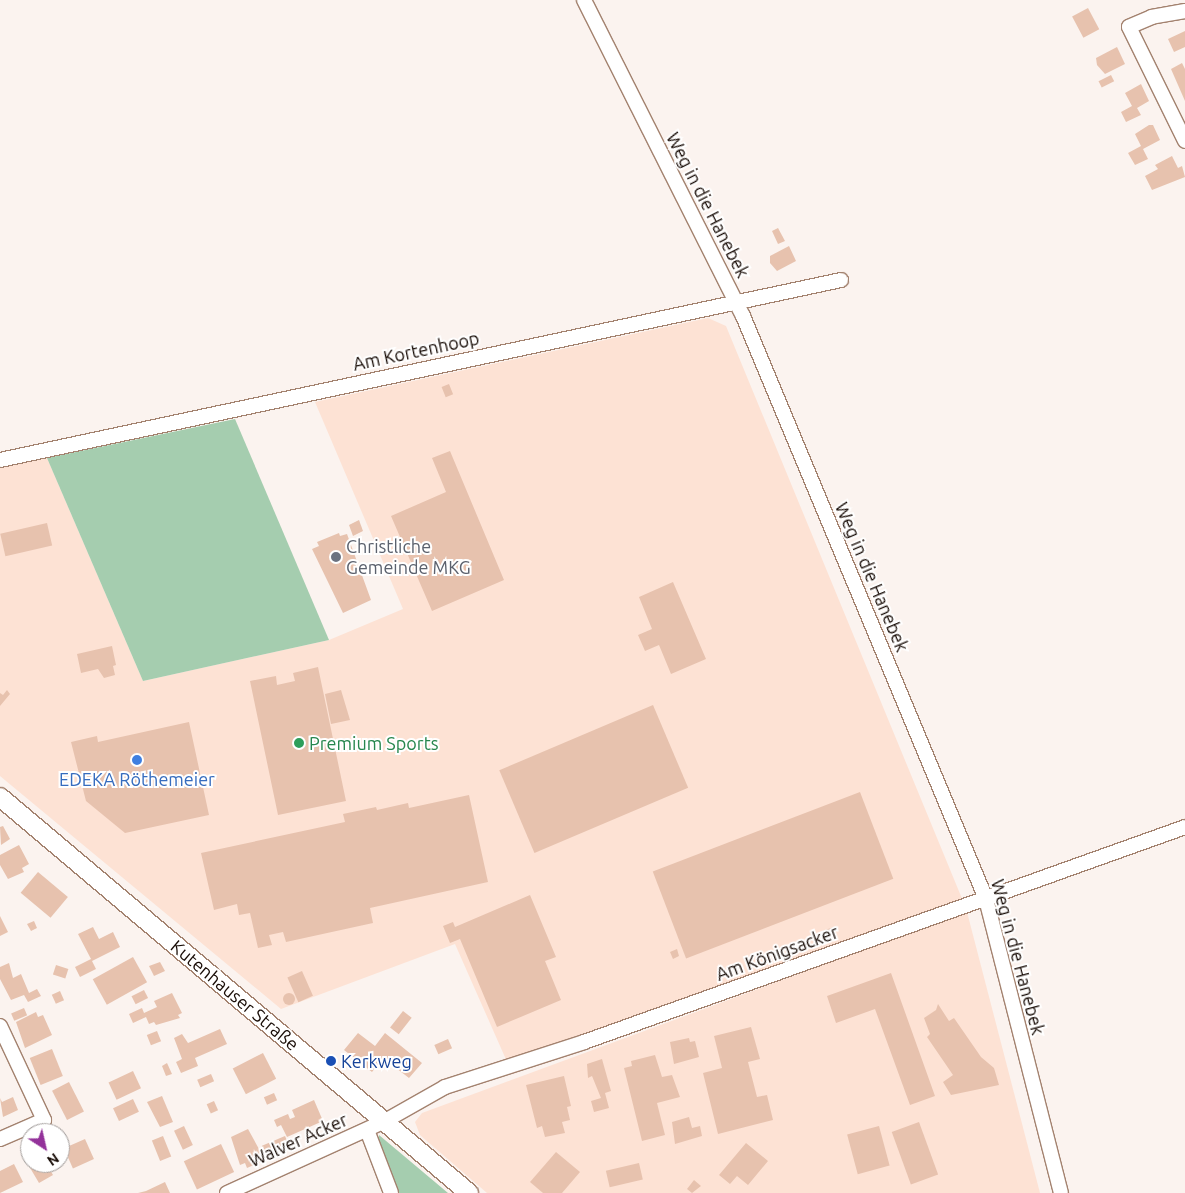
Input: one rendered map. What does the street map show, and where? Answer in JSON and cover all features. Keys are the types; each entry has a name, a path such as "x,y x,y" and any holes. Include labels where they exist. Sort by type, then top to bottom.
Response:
{"street":[{"name":"Weg in die Hanebek","path":"584,0 735,302 986,899 1061,1193"},
{"path":"1185,11 1152,17 1129,28 1185,141"},
{"name":"Am Kortenhoop","path":"0,460 841,280"},
{"name":"Kutenhauser Straße","path":"0,798 469,1193"},
{"name":"Am Königsacker","path":"385,1122 445,1087 584,1042 1185,827"},
{"path":"0,1026 44,1120 0,1139"},
{"name":"Walver Acker","path":"227,1193 385,1122"},
{"path":"367,1130 392,1193"}],"shaded area":[{"path":"708,318 726,326 963,901 508,1064 455,944 281,1009 0,776 0,468 47,458 143,681 329,640 403,609 315,402"},
{"path":"967,912 1040,1193 487,1193 420,1135 415,1122 422,1113"}],"green space":[{"path":"235,419 329,640 143,681 47,458"},
{"path":"379,1135 448,1193 397,1193 377,1145"}],"building":[{"path":"1088,8 1099,29 1083,38 1072,16"},
{"path":"1185,31 1185,47 1174,52 1168,39"},
{"path":"1117,47 1125,64 1105,74 1097,65 1096,58"},
{"path":"1182,63 1185,69 1185,101 1171,69"},
{"path":"1111,75 1114,81 1102,88 1099,81"},
{"path":"1141,84 1149,101 1137,108 1141,115 1126,122 1121,112 1132,106 1125,93"},
{"path":"1149,125 1153,125 1160,140 1143,149 1148,159 1135,165 1128,153 1141,146 1135,134"},
{"path":"1172,156 1178,168 1182,166 1185,177 1152,190 1145,176 1158,169 1155,165"},
{"path":"778,228 785,241 778,244 772,231"},
{"path":"789,246 796,261 777,271 770,263 770,256"},
{"path":"449,384 453,394 446,397 442,387"},
{"path":"450,451 504,580 432,611 391,516 446,492 432,458"},
{"path":"359,520 363,531 353,536 349,525"},
{"path":"47,523 52,545 5,556 0,534"},
{"path":"339,533 340,536 347,534 371,600 343,613 312,549 319,546 317,542"},
{"path":"673,582 706,659 671,674 659,645 645,651 638,635 652,629 639,597"},
{"path":"112,646 116,665 113,666 115,675 104,678 98,669 81,673 77,654"},
{"name":"Premium Sports","path":"318,667 346,801 278,815 250,681 276,676 277,685 295,681 293,673"},
{"path":"7,690 10,694 0,706 0,693 3,695"},
{"path":"341,690 350,720 331,724 325,694"},
{"path":"653,705 688,788 534,853 499,770"},
{"name":"EDEKA Röthemeier","path":"189,722 209,815 125,833 86,801 71,742 97,736 98,742"},
{"path":"860,792 893,879 686,958 653,872"},
{"path":"469,795 488,882 370,908 373,923 286,942 283,932 269,935 272,945 258,948 250,913 239,915 237,904 214,910 201,853 345,822 343,814 376,807 377,810 408,803 409,808"},
{"path":"3,826 10,839 1,845 0,827"},
{"path":"19,845 29,864 22,868 24,872 8,879 0,865 0,855"},
{"path":"38,872 68,897 51,918 21,893"},
{"path":"530,895 556,957 545,961 561,1000 497,1027 460,939 450,943 443,926 453,922 455,927"},
{"path":"0,916 8,932 0,936"},
{"path":"34,921 37,928 31,931 27,924"},
{"path":"93,927 99,939 113,932 120,947 92,961 96,969 80,977 75,967 91,959 78,934"},
{"path":"833,927 835,932 822,937 820,932"},
{"path":"677,949 679,956 673,959 670,952"},
{"path":"133,957 147,982 107,1005 93,979"},
{"path":"160,962 165,971 154,976 149,966"},
{"path":"9,963 13,978 21,974 29,993 37,989 41,996 28,1002 24,995 11,1000 0,979 0,967"},
{"path":"56,965 68,969 65,979 53,975"},
{"path":"302,971 313,996 298,1002 287,978"},
{"path":"891,973 935,1096 910,1105 875,1009 836,1023 827,996"},
{"path":"144,990 148,998 136,1004 132,996"},
{"path":"60,991 64,1000 56,1004 52,995"},
{"path":"172,993 182,1013 178,1015 180,1018 156,1025 154,1022 149,1024 146,1017 133,1023 129,1014 142,1008 144,1013 157,1007 154,1001"},
{"path":"287,993 291,993 295,999 291,1005 287,1005 283,1001 283,997"},
{"path":"938,1004 949,1021 954,1018 981,1057 994,1068 999,1085 951,1095 943,1082 953,1075 927,1037 930,1034 924,1018 936,1010"},
{"path":"24,1008 27,1015 14,1021 11,1013"},
{"path":"403,1011 412,1018 399,1034 390,1028"},
{"path":"36,1012 38,1017 43,1015 52,1035 25,1048 16,1022"},
{"path":"751,1027 760,1059 748,1062 757,1097 767,1095 773,1120 718,1134 703,1073 722,1068 714,1036"},
{"path":"220,1029 227,1044 195,1058 198,1066 181,1073 176,1062 182,1059 174,1038 182,1034 188,1043"},
{"path":"157,1031 161,1041 151,1045 147,1035"},
{"path":"358,1033 375,1046 385,1033 422,1063 409,1078 383,1058 372,1072 344,1050"},
{"path":"689,1038 690,1042 695,1041 699,1057 674,1064 670,1042"},
{"path":"448,1039 452,1048 438,1054 434,1045"},
{"path":"52,1049 63,1076 41,1085 30,1058"},
{"path":"263,1053 276,1079 246,1094 233,1068"},
{"path":"655,1055 662,1077 672,1075 680,1097 657,1103 665,1135 642,1141 624,1068 632,1066 631,1061"},
{"path":"602,1059 611,1091 605,1093 609,1108 594,1112 591,1101 601,1098 592,1076 588,1078 587,1064"},
{"path":"167,1063 172,1074 166,1076 162,1066"},
{"path":"133,1071 141,1088 117,1100 109,1082"},
{"path":"211,1074 214,1081 200,1087 197,1080"},
{"path":"564,1076 571,1106 567,1107 570,1120 562,1122 565,1133 545,1137 542,1126 537,1128 526,1085"},
{"path":"69,1082 84,1111 67,1120 52,1091"},
{"path":"274,1093 277,1100 267,1105 264,1097"},
{"path":"162,1096 173,1122 160,1127 147,1102"},
{"path":"13,1097 18,1110 3,1117 0,1098 2,1102"},
{"path":"133,1099 139,1112 119,1121 113,1108"},
{"path":"314,1100 323,1121 287,1137 281,1125 277,1127 274,1120 288,1114 290,1119 295,1117 292,1110"},
{"path":"214,1101 218,1110 211,1113 207,1104"},
{"path":"689,1117 692,1128 700,1126 702,1136 675,1144 672,1122"},
{"path":"919,1122 938,1175 911,1185 892,1132"},
{"path":"184,1126 193,1145 183,1150 174,1131"},
{"path":"879,1126 890,1166 858,1174 847,1135"},
{"path":"248,1129 265,1160 247,1168 245,1163 240,1165 231,1137"},
{"path":"163,1136 171,1156 160,1161 152,1140"},
{"path":"285,1136 290,1148 267,1158 262,1146"},
{"path":"85,1139 94,1159 73,1168 70,1162 70,1146"},
{"path":"746,1143 768,1161 748,1185 737,1176 730,1184 719,1175"},
{"path":"221,1144 234,1172 197,1189 184,1161"},
{"path":"556,1152 580,1172 562,1193 543,1193 530,1182"},
{"path":"639,1163 643,1180 610,1187 606,1171"},
{"path":"14,1164 23,1182 0,1193 0,1171"},
{"path":"33,1173 52,1173 53,1175 39,1183"},
{"path":"694,1180 701,1186 692,1193 687,1189"},
{"path":"165,1182 170,1193 138,1193 146,1191"}],"place":[{"name":"Christliche Gemeinde MKG","path":"336,557"},
{"name":"Premium Sports","path":"299,743"},
{"name":"EDEKA Röthemeier","path":"137,760"},
{"name":"Kerkweg","path":"331,1061"}]}
